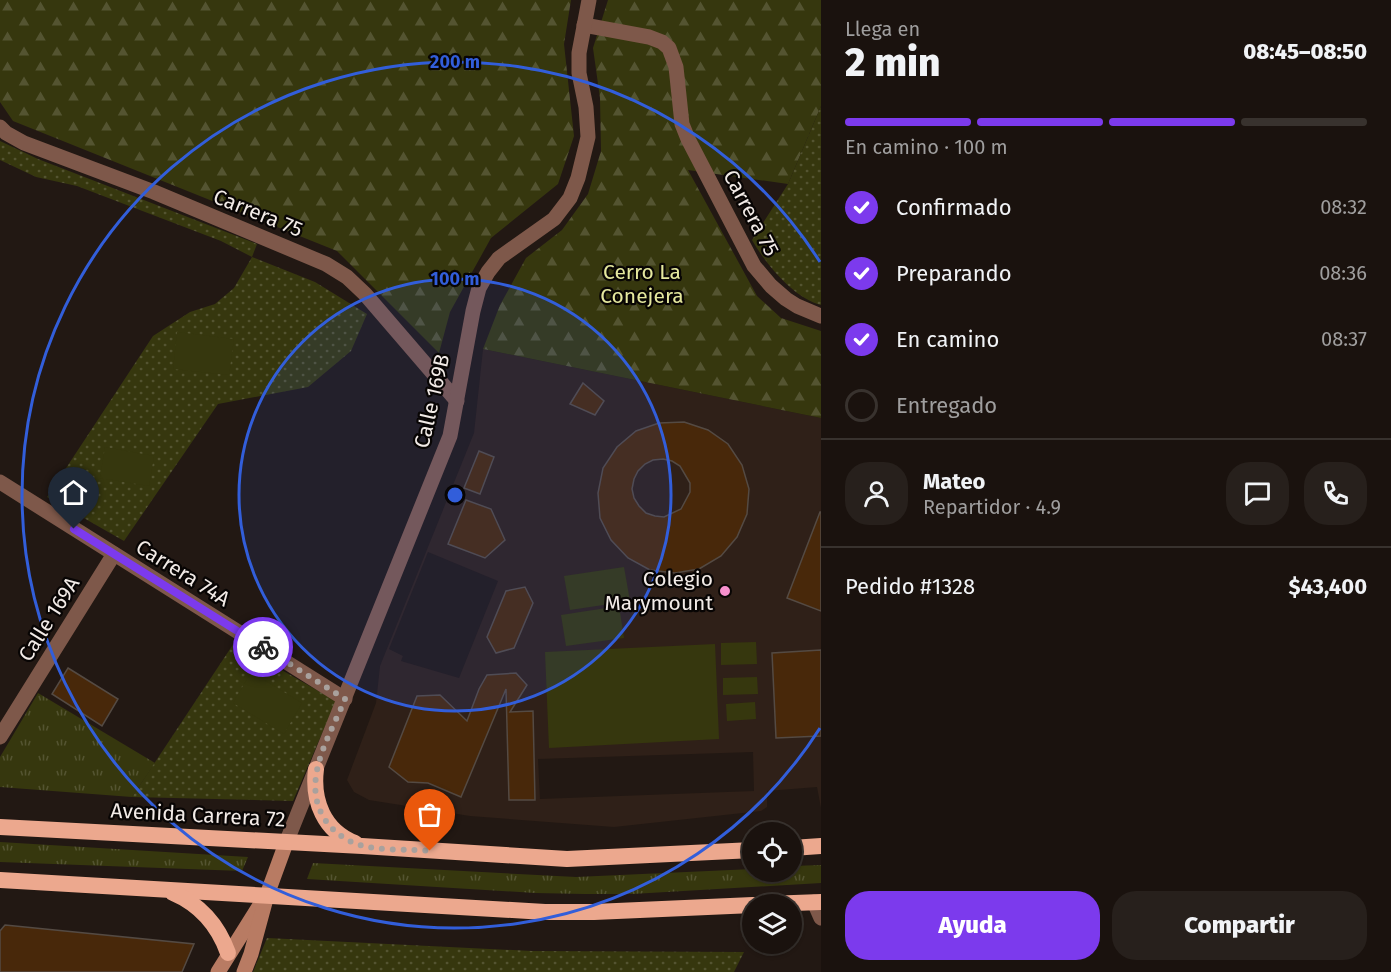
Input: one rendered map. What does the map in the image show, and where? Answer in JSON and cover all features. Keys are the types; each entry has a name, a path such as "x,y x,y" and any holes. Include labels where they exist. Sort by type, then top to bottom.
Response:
{"highway":[{"path":"316,769 315,790 325,820 335,832 362,846"},
{"name":"Avenida Carrera 72","path":"0,827 567,859 742,851"},
{"path":"802,847 821,846"},
{"path":"0,880 545,912 742,905"},
{"path":"164,888 188,900 208,917 220,934 228,953"},
{"path":"802,903 818,902"}],"main road":[{"name":"Calle 169B","path":"244,972 267,895 286,843"},
{"name":"Calle 169B","path":"218,972 267,895"}],"street":[{"name":"Calle 169B","path":"286,843 447,446 479,288 499,258 554,219 570,198 578,178 588,137 586,107 579,73 579,53 589,0"},
{"name":"Carrera 75","path":"584,25 649,37 662,42 669,48 676,67 681,117 688,140 754,266 786,299 821,316"},
{"name":"Carrera 75","path":"0,127 24,143 154,192 290,248 347,277 365,294 457,401"},
{"name":"Carrera 74A","path":"0,482 345,699"},
{"name":"Calle 169A","path":"0,738 114,554"},
{"path":"818,902 821,918"}],"shaded area":[{"name":"Colegio Marymount","path":"483,349 821,418 821,808 817,787 767,791 767,807 761,811 614,827 470,816 369,800 354,792 347,780 376,703 380,666 474,433","holes":["428,552 498,581 459,678 401,661 403,656 389,649","753,752 754,791 540,799 538,759"]}],"green space":[{"path":"0,0 571,0 564,44 574,136 558,184 491,238 450,312 439,353 337,251 13,121 0,102"},
{"name":"Cerro La Conejera","path":"608,0 821,0 821,106 788,184 688,170 757,296 781,318 821,331 821,418 483,349 500,305 526,258 562,230 588,194 601,151 600,98 593,48"},
{"path":"821,106 821,305 801,296 781,279 752,240 788,184"},
{"path":"0,141 38,159 257,244 252,257 221,241 77,186 36,177 0,160"},
{"path":"252,257 315,282 367,314 351,351 308,387 218,404 124,541 47,497 153,336 190,312 215,304 234,288"},
{"path":"177,332 234,339 229,375 173,369"},
{"path":"105,447 154,456 149,486 100,478"},
{"path":"624,567 630,601 570,610 564,576"},
{"path":"619,606 624,638 566,646 561,615"},
{"path":"756,642 757,664 721,665 721,643"},
{"path":"234,643 336,701 293,801 132,797"},
{"path":"715,644 719,739 549,748 545,652"},
{"path":"251,672 302,703 284,734 233,703"},
{"path":"757,677 758,694 723,695 723,678"},
{"path":"38,693 155,763 132,797 0,787 0,757"},
{"path":"755,702 756,719 727,721 726,704"},
{"path":"0,842 248,857 242,871 0,862"},
{"path":"313,863 576,877 742,869 742,882 802,882 802,866 821,865 821,883 632,894 535,893 307,879"},
{"path":"267,938 532,951 742,952 743,954 734,972 253,972"}],"building":[{"path":"583,383 604,401 595,415 570,404"},
{"path":"684,422 708,430 728,444 742,465 749,489 747,514 737,537 721,556 699,569 675,573 650,570 628,558 611,540 600,518 598,493 603,468 617,447 636,431 659,423","holes":["653,460 672,461 680,466 690,483 690,492 681,509 664,517 646,513 634,498 632,489 634,479 638,471"]},
{"path":"479,451 494,457 480,494 464,488"},
{"path":"466,500 491,509 505,540 485,558 448,544"},
{"path":"821,512 821,611 787,598"},
{"path":"525,587 533,603 514,648 496,653 487,637 506,591"},
{"path":"821,650 821,736 776,738 772,653"},
{"path":"68,668 118,699 102,726 52,694"},
{"path":"516,673 527,685 510,712 533,711 535,800 509,800 506,689 461,797 428,783 408,782 389,767 417,696 440,695 467,721 487,675"},
{"path":"5,925 194,944 182,972 0,972 0,931"}],"way so far":[{"path":"263,647 345,699 316,769 315,790 320,811 325,820 335,832 362,846 430,851"}],"place":[{"name":"Colegio Marymount","path":"725,591"}],"route":[{"path":"74,529 263,647"}]}
